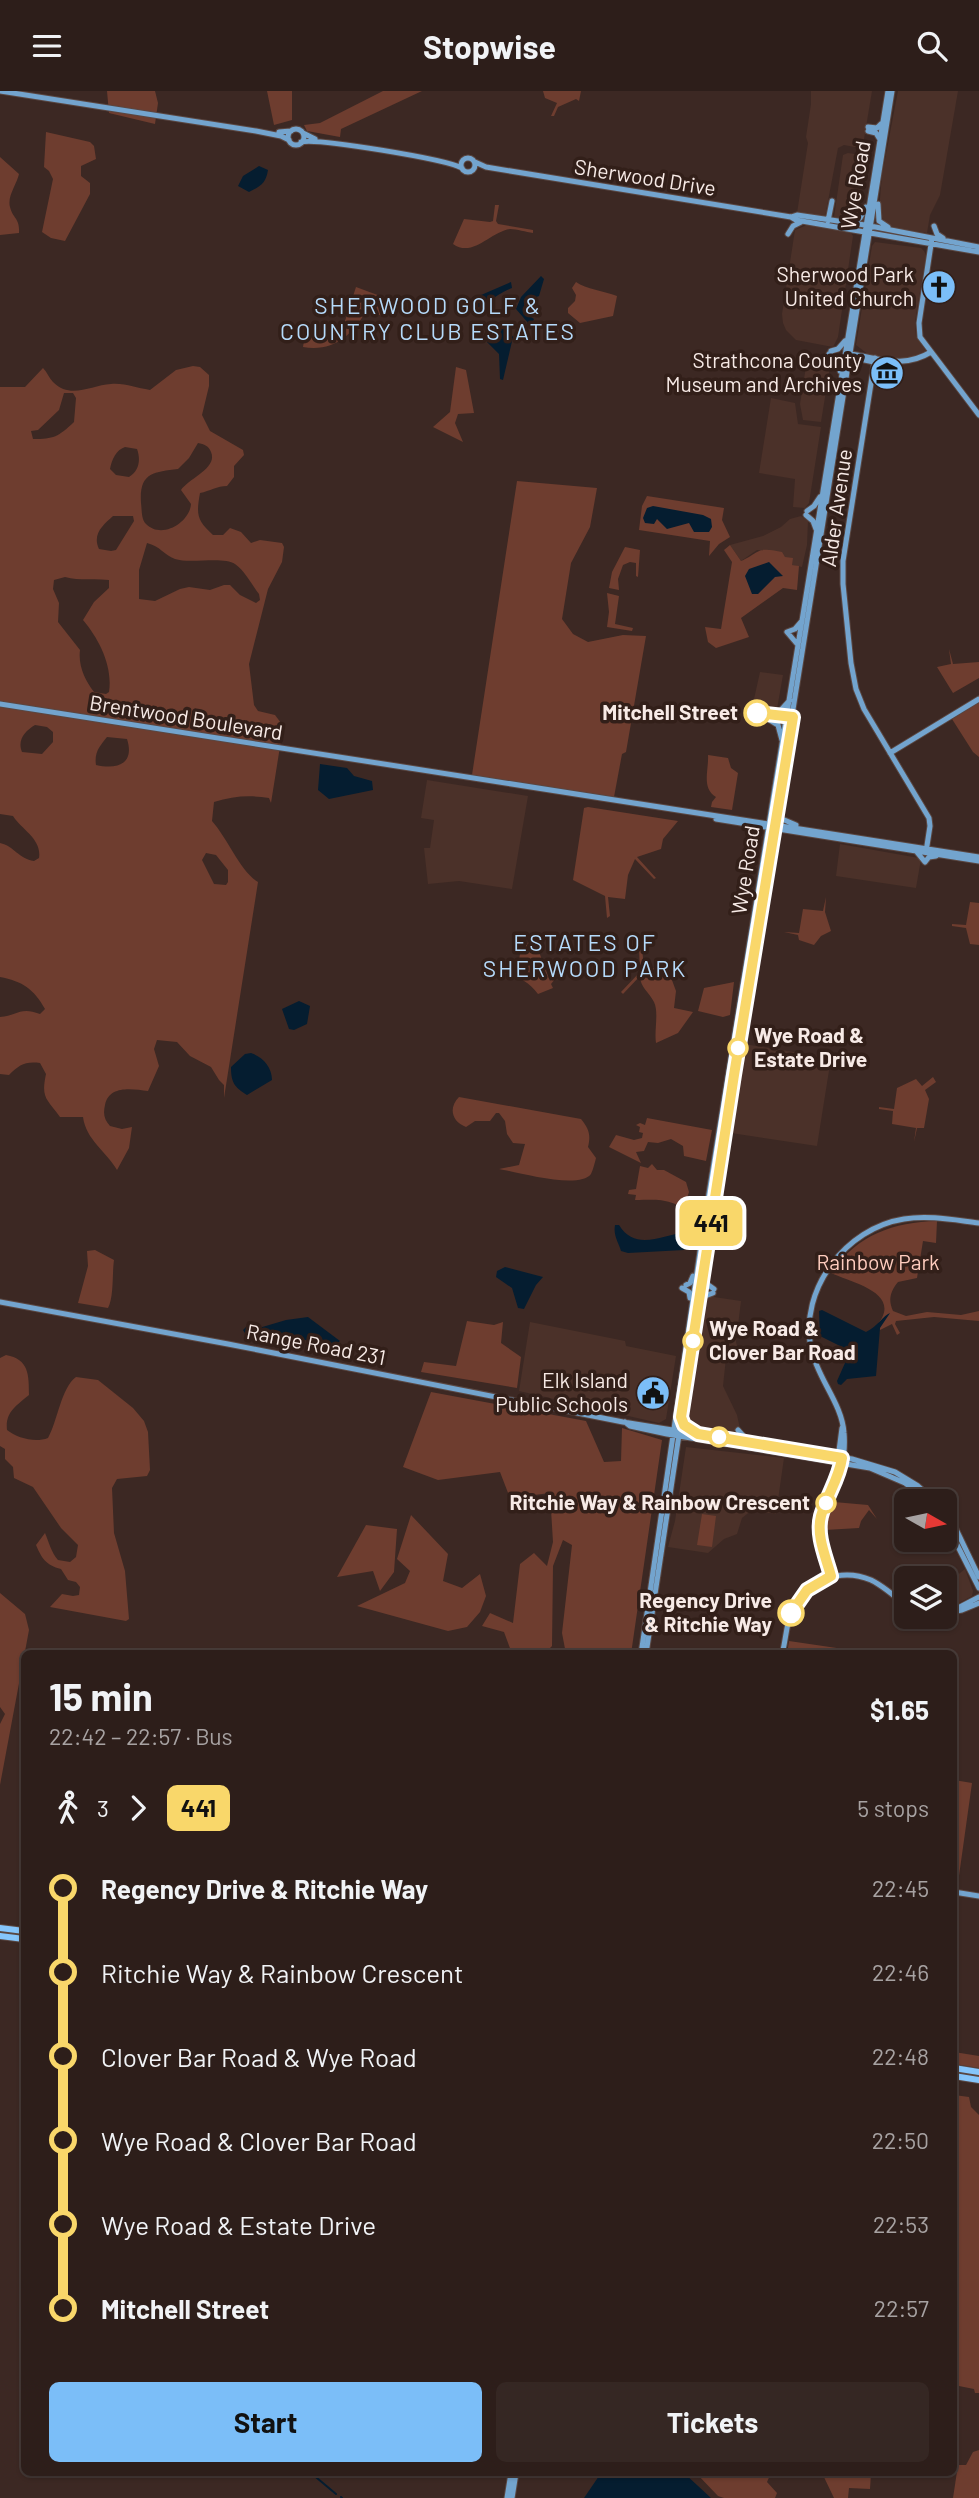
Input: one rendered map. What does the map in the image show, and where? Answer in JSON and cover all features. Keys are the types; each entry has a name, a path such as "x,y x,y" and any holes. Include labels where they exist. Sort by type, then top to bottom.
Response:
{"main road":[{"path":"0,91 281,136 294,144 309,141 356,146"},
{"name":"Wye Road","path":"868,228 870,199 890,91"},
{"name":"Wye Road","path":"776,804 816,532 848,355 851,315 879,175 890,91"},
{"path":"880,139 868,129 877,128 883,121"},
{"path":"234,129 283,133 297,129 309,138 443,161 465,171 472,171 475,162 469,157 443,161"},
{"path":"289,139 291,131"},
{"path":"301,142 303,133"},
{"path":"462,168 463,159"},
{"name":"Sherwood Drive","path":"475,162 494,169 852,226"},
{"name":"Sherwood Drive","path":"472,171 494,169"},
{"path":"879,175 879,221 925,246 929,258"},
{"path":"870,199 852,226 864,250 884,234"},
{"name":"Sherwood Drive","path":"791,217 804,221 868,228 952,247 979,250"},
{"path":"812,222 826,220"},
{"path":"788,234 793,226 804,221"},
{"path":"934,226 937,235 959,243"},
{"name":"Sherwood Drive","path":"868,228 884,234 909,236"},
{"path":"932,241 919,327 920,337 979,415"},
{"name":"Sherwood Drive","path":"932,241 959,243 979,250"},
{"path":"929,258 935,248 952,247"},
{"name":"Wye Road","path":"848,355 853,342 864,250"},
{"path":"848,355 851,315"},
{"path":"844,378 837,360 830,353 840,348 848,335"},
{"path":"853,342 856,351 872,359"},
{"path":"848,355 884,361 914,361 931,352"},
{"path":"848,355 862,360"},
{"path":"844,378 854,363 872,359"},
{"name":"Alder Avenue","path":"872,359 844,554 843,584 851,663 856,689 868,716 929,818 926,850"},
{"name":"Wye Road","path":"693,1314 704,1271 771,826 844,378"},
{"path":"816,532 807,513 823,491"},
{"path":"798,646 787,632 795,629 803,619"},
{"path":"890,753 979,699"},
{"path":"783,743 778,725 769,716 790,701"},
{"name":"Brentwood Boulevard","path":"0,703 681,811"},
{"path":"737,824 754,824 767,816 776,804"},
{"path":"776,804 785,821 834,833 917,849 928,839"},
{"path":"681,811 754,824 834,833"},
{"path":"681,811 737,824 771,826 793,832 979,859"},
{"path":"754,824 762,832 769,846 781,834 793,832"},
{"path":"928,839 932,847 942,853"},
{"name":"Wye Road","path":"644,1650 675,1458 698,1263 769,846"},
{"path":"917,849 925,862 929,857 942,853"},
{"path":"831,1576 820,1530 821,1516 835,1477 839,1475 843,1423 818,1371 809,1336 811,1308 819,1287 831,1265 861,1236 889,1222 929,1217 979,1223"},
{"path":"693,1314 690,1296 684,1286 692,1281 698,1263"},
{"path":"693,1314 703,1299 714,1291 707,1284 704,1271"},
{"name":"Range Road 231","path":"0,1302 122,1323 625,1422 631,1426 698,1437"},
{"path":"672,1450 668,1439 660,1430 672,1424 679,1416 684,1425 698,1437 839,1460 884,1472 913,1489"},
{"path":"738,1430 742,1437 750,1442"},
{"name":"Wye Road","path":"644,1650 672,1450 677,1433"},
{"path":"675,1458 684,1443 698,1437 750,1442 820,1457 831,1464 835,1477"},
{"path":"820,1457 834,1453 841,1447"},
{"path":"841,1447 848,1456 882,1467 905,1478 919,1489"},
{"path":"839,1460 862,1461"},
{"path":"957,1531 977,1576 979,1588"},
{"path":"957,1542 977,1576 977,1602 957,1609"},
{"path":"783,1650 788,1622 795,1604 814,1584 831,1576 853,1575 870,1580 894,1597"},
{"path":"957,1892 979,1896"},
{"path":"0,1928 21,1931"},
{"path":"0,1936 21,1939"},
{"path":"957,2068 979,2072"},
{"path":"957,2076 979,2080"},
{"path":"509,2498 513,2476"}],"shaded area":[{"path":"811,91 872,91 863,145 860,148 844,145 838,148 825,217 797,213 808,143 806,137"},
{"path":"898,91 958,91 940,195 930,215 927,233 894,228 884,221 879,210 882,175"},
{"path":"848,153 867,156 857,218 854,220 834,217 843,155"},
{"path":"807,225 851,233 853,236 838,337 833,347 796,340 783,323 782,314 795,230"},
{"path":"875,242 921,248 926,255 915,322 916,336 926,354 906,360 869,355 856,345 872,246"},
{"path":"808,354 831,360 821,422 803,420 800,404"},
{"path":"771,398 795,403 798,424 821,427 809,503 805,508 793,507 795,479 759,473"},
{"path":"801,516 808,521 807,545 802,567 792,565 782,554 757,550 741,561 730,545 763,536 790,519"},
{"path":"760,672 783,675 775,710 752,708"},
{"path":"427,780 528,796 512,889 459,881 428,884 424,848 430,848 434,820 421,818"},
{"path":"840,844 921,859 916,888 836,876"},
{"path":"744,1044 831,1058 817,1146 731,1133"},
{"path":"707,1296 741,1301 736,1342 739,1353 726,1358 723,1386 737,1415 741,1433 688,1425"},
{"path":"530,1322 625,1341 626,1346 676,1356 666,1419 659,1423 519,1391"},
{"path":"686,1447 784,1458 776,1514 752,1510 742,1518 737,1534 724,1539 708,1553 668,1547 675,1521"},
{"path":"965,1569 973,1591 972,1596 959,1603 957,1599 957,1576"}],"green space":[{"path":"107,91 155,91 158,103 155,124 109,113"},
{"path":"267,91 292,91 292,120 274,125"},
{"path":"383,91 422,91 341,129 340,137 307,131 304,125 320,123"},
{"path":"543,91 581,91 579,101 576,99 558,107 554,116 551,116 557,103 545,98"},
{"path":"46,132 90,142 94,146 96,159 81,166 81,176 90,183 90,194 65,241 51,238 42,232 53,179 44,167"},
{"path":"0,157 19,174 9,203 19,233 0,235"},
{"path":"495,205 499,205 496,221 498,224 533,230 533,233 510,229 468,248 453,244 464,219 493,221"},
{"path":"576,282 617,296 613,316 580,323 568,313 568,308 575,301 576,295 572,288"},
{"path":"356,287 391,300 383,316 366,311 348,335 340,340 324,347 303,347 305,334 323,336 325,326 344,324"},
{"path":"200,367 209,375 202,415 210,431 243,450 244,455 234,466 234,477 227,486 200,493 198,512 201,521 213,535 223,535 230,528 241,532 251,543 260,540 282,543 284,547 282,562 268,589 249,664 254,705 258,711 275,715 281,723 282,734 271,803 269,798 248,796 214,802 212,821 245,870 258,882 224,1098 224,1085 211,1067 190,1056 177,1042 157,1040 154,1049 159,1066 148,1091 116,1091 107,1099 105,1105 104,1116 110,1126 122,1129 132,1127 129,1148 117,1170 92,1139 83,1117 60,1117 48,1101 44,1088 46,1074 40,1063 26,1063 9,1075 0,1074 0,1017 23,1011 40,1014 45,1009 27,987 0,977 0,843 34,861 39,858 39,851 34,840 13,816 0,814 0,387 25,387 43,368 53,382 67,390 116,384 150,390 176,370","holes":["64,393 73,393 76,398 74,422 55,436 33,439 31,431 38,430 59,410","198,443 210,450 212,458 207,468 181,490 191,504 186,517 174,527 160,530 152,528 142,517 142,485 155,473 178,469","125,447 137,449 138,465 129,477 116,475 110,469 119,450","113,516 133,516 134,521 116,550 99,549 97,544 98,534","147,543 175,559 235,564 248,578 260,600 256,603 240,595 230,585 210,590 189,587 155,601 139,599 139,570","65,577 109,580 109,588 94,602 83,620 99,644 107,663 110,682 109,692 106,694 94,692 85,678 80,662 80,650 58,622 59,603 53,589 54,580","35,725 47,727 53,732 53,742 42,754 22,752 21,740","107,737 127,739 129,747 126,760 117,766 96,765 100,746","206,853 216,855 228,870 226,885 214,884 202,860"]},
{"path":"456,367 466,370 474,413 458,414 455,423 463,442 433,427 450,412"},
{"path":"517,481 597,488 590,527 571,563 562,619 573,634 588,642 623,635 646,636 626,752 622,754 614,797 472,775"},
{"path":"647,496 724,508 722,520 730,537 719,544 709,556 710,541 639,530 642,506"},
{"path":"730,545 741,561 763,550 782,552 785,557 793,558 792,565 799,566 797,590 783,588 741,618 749,637 716,648 708,642 705,627 721,629 732,562 724,550"},
{"path":"625,547 640,550 638,577 636,563 630,562 623,565 618,579 619,590 609,588 612,572"},
{"path":"607,593 619,596 615,624 633,628 632,631 607,627"},
{"path":"949,649 953,664 979,662 979,678 953,693 937,667 951,664"},
{"path":"979,702 979,757 952,719"},
{"path":"708,755 728,758 731,768 738,773 732,810 711,807 716,797 707,784"},
{"path":"584,808 678,821 663,839 661,849 637,857 656,878 635,859 628,875 625,899 608,897 610,916 607,918 605,896 573,880"},
{"path":"826,897 825,912 831,931 821,936 814,945 799,940 798,935 784,932 799,933 803,909 823,911"},
{"path":"970,902 979,903 979,945 970,944 966,928 952,926 966,925"},
{"path":"533,936 550,981 568,963 551,984 553,988 538,994 529,984 518,978 493,971 517,972 520,954"},
{"path":"642,946 644,971 666,964 676,991 674,1008 693,1012 678,1033 656,1043 655,1006 641,983 640,976 623,994 621,992 640,972 639,947"},
{"path":"734,982 730,1015 723,1017 698,1011 704,988"},
{"path":"933,1077 936,1082 925,1090 929,1099 924,1128 917,1128 914,1142 916,1128 892,1124 893,1111 879,1107 894,1109 897,1088 916,1079 922,1086"},
{"path":"459,1097 581,1119 589,1132 588,1147 596,1158 591,1174 584,1179 561,1180 499,1169 519,1165 525,1144 513,1143 499,1113 490,1121 475,1121 466,1127 461,1125 453,1114 453,1106"},
{"path":"647,1118 712,1130 706,1161 684,1156 683,1146 671,1139 658,1143 648,1142 644,1151 636,1152 641,1163 609,1147 616,1135 634,1140 642,1138 643,1133 639,1132 640,1127 636,1125 645,1125"},
{"path":"652,1164 657,1170 664,1170 686,1182 689,1192 687,1198 695,1204 694,1214 672,1203 635,1200 636,1195 628,1194 629,1190 636,1189 640,1166 648,1168"},
{"name":"Rainbow Park","path":"937,1221 936,1243 923,1241 917,1278 898,1282 893,1289 890,1300 893,1311 906,1316 927,1312 961,1315 979,1311 979,1321 934,1317 896,1321 900,1333 897,1335 892,1324 880,1330 878,1324 884,1313 884,1304 879,1297 862,1285 831,1273 852,1249 877,1233 906,1224"},
{"path":"95,1250 114,1260 108,1308 78,1303 88,1266 87,1251"},
{"path":"467,1321 494,1325 503,1322 501,1343 521,1357 517,1388 421,1372 424,1362 456,1366"},
{"path":"6,1355 23,1364 29,1381 29,1395 12,1410 8,1418 7,1430 16,1435 32,1440 48,1438 63,1396 76,1377 98,1380 133,1408 144,1421 148,1432 150,1470 147,1476 117,1479 112,1488 114,1533 125,1571 129,1619 126,1621 50,1607 62,1594 79,1595 80,1587 76,1582 68,1580 61,1569 45,1561 36,1545 45,1533 58,1560 70,1562 76,1557 78,1545 61,1528 33,1487 14,1478 13,1467 5,1459 5,1449 0,1446 0,1358"},
{"path":"431,1392 586,1421 604,1462 621,1461 622,1428 662,1440 632,1650 565,1650 562,1633 572,1545 563,1540 553,1566 552,1646 548,1650 511,1650 504,1632 482,1626 490,1613 513,1623 520,1564 534,1553 547,1566 553,1542 550,1493 510,1498 500,1472 438,1480 403,1467"},
{"path":"834,1502 868,1505 877,1519 869,1510 859,1528 825,1530 827,1516"},
{"path":"702,1514 716,1516 712,1547 697,1545"},
{"path":"411,1515 448,1554 443,1581 462,1588 480,1574 486,1596 480,1612 467,1627 448,1631 357,1606 405,1583 410,1571 397,1559"},
{"path":"366,1525 397,1529 394,1572 380,1591 373,1571 337,1577"},
{"path":"0,1593 25,1614 29,1630 25,1650 21,1650 21,1673 0,1785 0,1724 5,1714 0,1707"},
{"path":"789,1641 850,1650 788,1650"},
{"path":"957,1780 972,1783 957,1890"},
{"path":"957,2052 979,2056 979,2068 957,2064"},
{"path":"957,2095 969,2097 971,2107 979,2115 979,2393 975,2393 974,2389 957,2386"},
{"path":"979,2450 979,2498 953,2498 958,2465 966,2465 973,2452"},
{"path":"699,2476 770,2476 767,2482 777,2493 775,2498 718,2496"},
{"path":"823,2476 871,2476 870,2489 849,2488 848,2498 834,2498"}],"water":[{"path":"259,166 268,170 262,184 249,192 238,186 243,176"},
{"path":"541,276 544,279 539,296 524,302 525,313 534,319 532,324 529,324 516,309 521,297"},
{"path":"511,282 512,288 481,306 467,310 457,309 458,305"},
{"path":"507,328 513,337 503,380 500,379 499,354 487,339"},
{"path":"653,506 703,515 711,519 712,527 709,532 694,532 689,523 667,529 657,519 654,524 645,523 643,518 647,508"},
{"path":"769,562 783,576 775,577 758,594 752,594 745,576 749,569"},
{"path":"320,764 347,768 354,776 372,781 373,790 329,799 318,790"},
{"path":"299,1001 310,1006 307,1024 294,1030 289,1029 282,1009"},
{"path":"251,1053 266,1063 272,1080 247,1095 234,1084 231,1067 245,1054"},
{"path":"615,1225 619,1225 625,1233 641,1240 685,1232 687,1235 684,1250 628,1253 621,1251 615,1233"},
{"path":"505,1267 543,1277 524,1309 518,1308 512,1288 496,1277 497,1271"},
{"path":"822,1310 866,1332 890,1313 880,1328 876,1376 847,1379 841,1385 838,1384 845,1363 842,1347 820,1336 819,1311"},
{"path":"308,1317 340,1341 334,1346 305,1340 283,1342 262,1334 246,1335 243,1330 248,1325 259,1328"},
{"path":"599,2476 687,2476 711,2498 584,2498"}],"waterway":[{"path":"315,2476 336,2494"}],"bus line":[{"name":"441","path":"757,713 793,717 681,1417 682,1424 698,1434 842,1458 839,1475 821,1516 822,1546 831,1576 807,1590 791,1613"}],"place":[{"name":"Sherwood Park United Church","path":"939,287"},
{"name":"Strathcona County Museum and Archives","path":"887,373"},
{"name":"Mitchell Street","path":"757,713"},
{"name":"Wye Road & Estate Drive","path":"738,1048"},
{"name":"Wye Road & Clover Bar Road","path":"693,1341"},
{"name":"Elk Island Public Schools","path":"653,1393"},
{"name":"Ritchie Way & Rainbow Crescent","path":"826,1503"},
{"name":"Regency Drive & Ritchie Way","path":"791,1613"}],"district":[{"name":"SHERWOOD GOLF & COUNTRY CLUB ESTATES","path":"428,319"},
{"name":"ESTATES OF SHERWOOD PARK","path":"585,956"}]}
